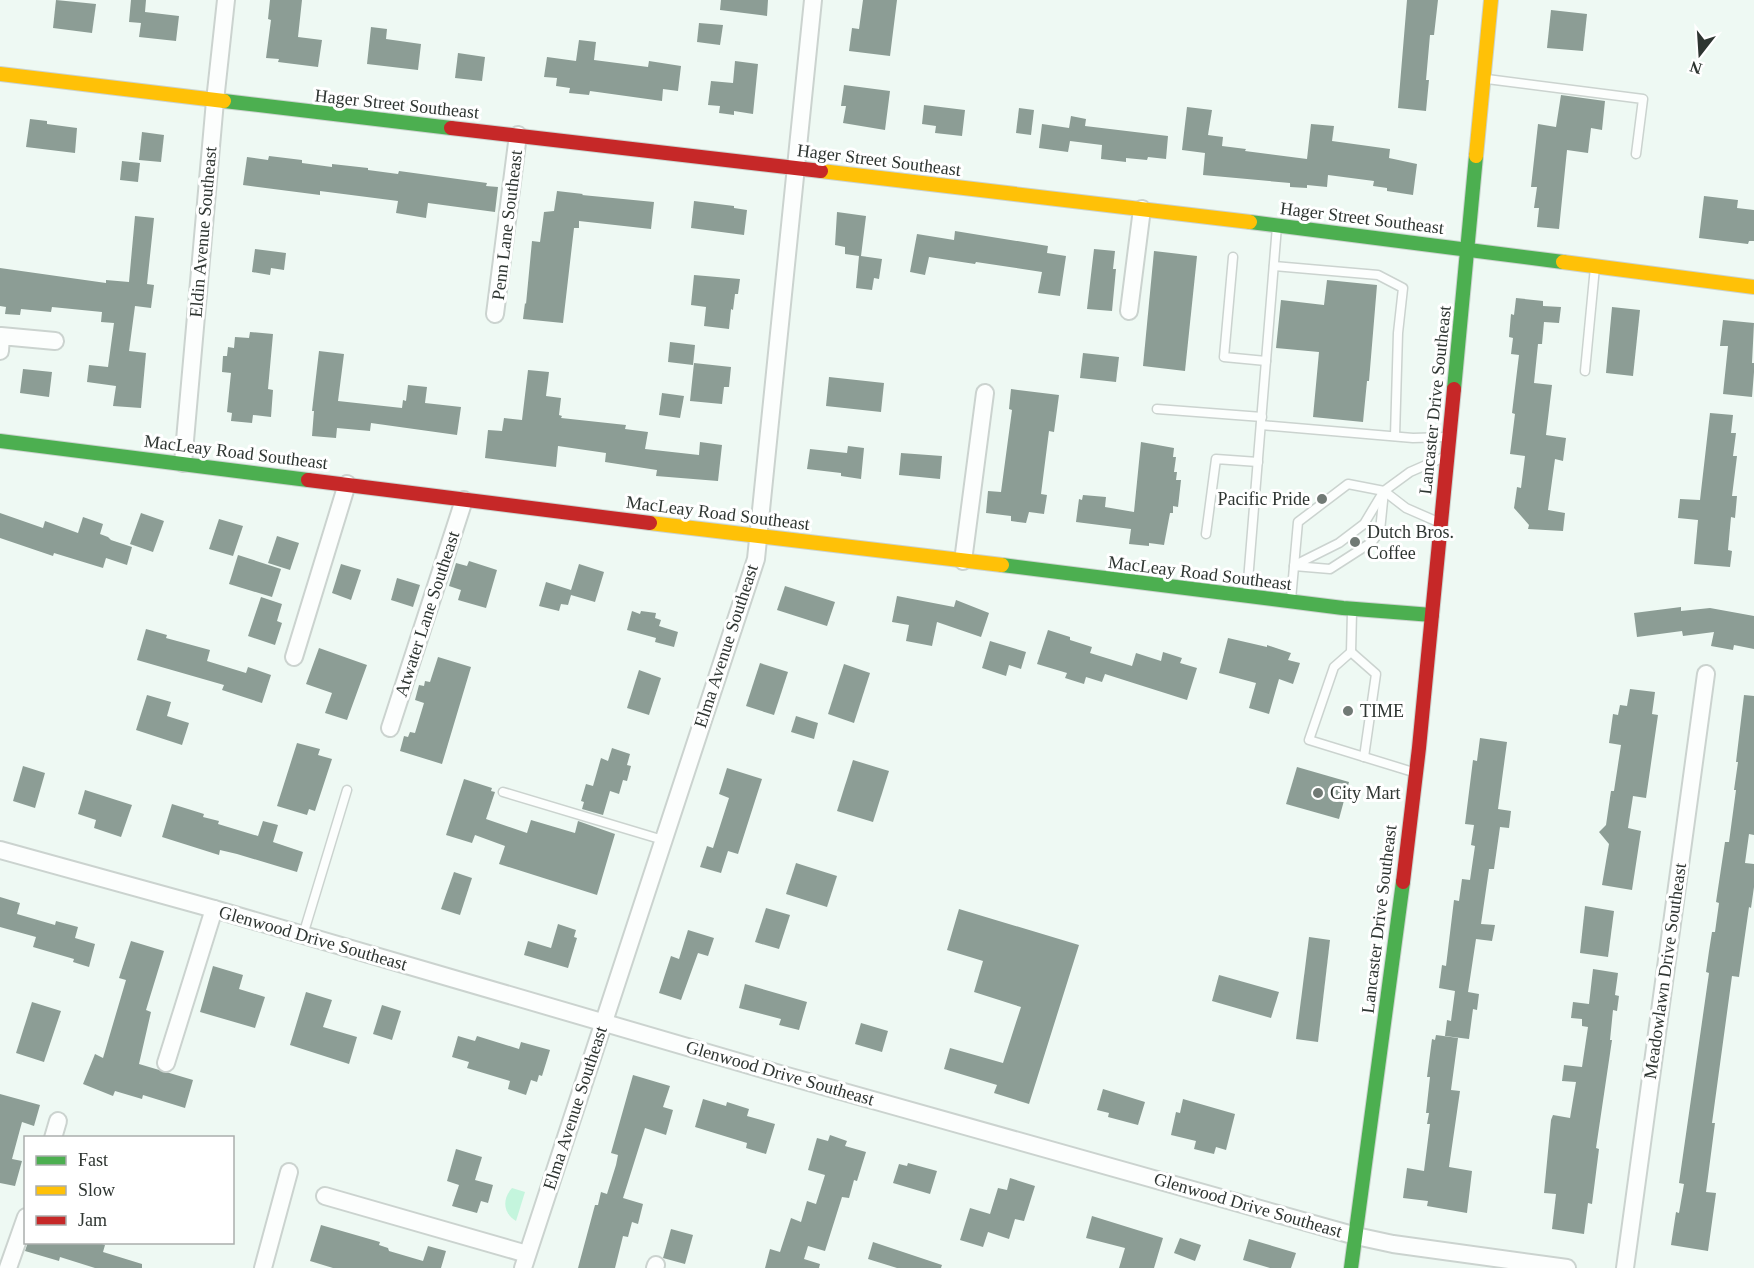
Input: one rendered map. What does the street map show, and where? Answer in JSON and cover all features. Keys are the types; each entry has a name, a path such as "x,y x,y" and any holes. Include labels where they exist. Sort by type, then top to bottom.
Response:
{"street":[{"name":"Eldin Avenue Southeast","path":"183,464 214,101 226,0"},
{"name":"Elma Avenue Southeast","path":"525,1261 756,558 813,0"},
{"name":"Lancaster Drive Southeast","path":"1351,1268 1416,772 1491,0"},
{"name":"Hager Street Southeast","path":"0,74 1468,249 1754,287"},
{"name":"Penn Lane Southeast","path":"495,314 518,135"},
{"path":"1129,311 1142,210"},
{"path":"0,351 1,336 55,341"},
{"path":"963,561 985,393"},
{"name":"MacLeay Road Southeast","path":"0,441 1247,595 1352,610 1432,615"},
{"path":"294,657 347,484"},
{"name":"Atwater Lane Southeast","path":"390,728 464,500"},
{"name":"Meadowlawn Drive Southeast","path":"1625,1268 1706,674"},
{"name":"Glenwood Drive Southeast","path":"0,850 214,909 1356,1236 1393,1244 1567,1268"},
{"path":"166,1063 214,909"},
{"path":"53,1136 58,1121"},
{"path":"263,1268 289,1172"},
{"path":"325,1196 525,1261"},
{"path":"8,1268 24,1223"}],"lane":[{"path":"1484,79 1642,99 1635,154"},
{"path":"1247,595 1277,226"},
{"path":"1233,257 1224,357 1266,361"},
{"path":"1274,266 1378,275 1403,288 1398,333 1395,436"},
{"path":"1585,371 1595,266"},
{"path":"1157,409 1395,436 1449,437"},
{"path":"1294,566 1339,543 1364,524 1384,491 1410,472 1448,455"},
{"path":"1206,534 1216,459 1258,462"},
{"path":"1290,601 1298,522 1348,484 1384,491 1406,508 1441,523"},
{"path":"1294,566 1330,569 1372,542 1380,531 1384,491"},
{"path":"1352,610 1351,652 1334,667 1309,740 1416,772"},
{"path":"1351,652 1376,674 1364,757"},
{"path":"303,935 347,790"},
{"path":"503,792 663,840"}],"green space":[{"path":"512,1188 525,1192 516,1221 508,1214 505,1206 505,1201"}],"building":[{"path":"56,0 96,4 92,33 53,28"},
{"path":"131,0 146,0 145,12 179,16 176,41 139,37 141,23 129,22"},
{"path":"270,0 302,0 298,37 322,40 318,67 278,62 279,59 266,58 271,20 268,19"},
{"path":"721,0 768,0 767,16 720,10"},
{"path":"863,0 897,0 890,56 849,51 852,28 859,29"},
{"path":"1407,0 1438,0 1434,35 1430,35 1426,111 1398,108"},
{"path":"1551,10 1587,14 1583,51 1547,48"},
{"path":"699,23 723,25 720,45 697,42"},
{"path":"371,27 387,29 386,39 421,44 418,70 367,64"},
{"path":"579,40 596,42 594,60 648,67 649,61 681,66 678,91 663,89 662,101 590,91 589,95 569,93 570,88 556,86 557,78 544,77 547,57 576,61"},
{"path":"458,53 485,57 482,81 455,78"},
{"path":"735,61 758,64 753,114 734,111 734,115 719,113 720,106 708,105 711,81 733,83"},
{"path":"844,85 890,91 885,130 843,123 846,106 841,106"},
{"path":"1561,95 1605,101 1602,130 1591,128 1588,153 1567,150 1559,229 1537,227 1539,208 1534,208 1537,187 1531,187 1538,124 1556,127"},
{"path":"924,105 965,110 962,136 935,133 936,126 922,124"},
{"path":"1187,107 1212,110 1208,135 1223,137 1222,146 1246,149 1245,151 1307,159 1311,124 1334,126 1332,141 1390,149 1389,158 1417,164 1413,195 1387,191 1387,188 1373,186 1374,181 1328,175 1327,187 1307,185 1307,188 1290,187 1290,183 1203,175 1205,153 1182,150"},
{"path":"1019,108 1034,110 1031,135 1016,133"},
{"path":"1071,116 1086,119 1085,126 1168,136 1166,159 1126,158 1126,162 1101,159 1102,145 1070,141 1068,152 1039,148 1042,124 1069,128"},
{"path":"30,119 77,128 75,153 26,147"},
{"path":"142,132 164,135 161,162 139,160"},
{"path":"269,156 332,167 332,164 398,174 399,171 487,183 486,186 498,187 495,212 428,203 426,218 396,213 398,201 320,191 320,195 243,185 247,157 268,160"},
{"path":"122,161 140,163 138,182 120,180"},
{"path":"557,191 654,202 651,229 579,221 579,228 574,228 563,323 523,319 532,241 540,242 544,212 554,211"},
{"path":"1704,196 1738,200 1737,208 1754,210 1754,241 1749,241 1748,244 1699,238"},
{"path":"694,201 747,210 744,235 691,228"},
{"path":"837,212 866,216 861,256 882,259 879,279 874,278 872,290 856,288 859,256 845,254 845,247 835,245"},
{"path":"135,216 154,218 147,284 154,285 151,308 135,306 129,351 146,353 141,408 113,406 116,386 87,382 89,365 108,367 114,323 101,322 102,312 52,307 51,312 21,309 20,315 5,314 6,307 0,306 0,268 106,283 106,280 129,282"},
{"path":"955,231 1048,246 1047,253 1066,256 1060,296 1038,293 1042,272 929,257 925,275 910,272 917,234 954,240"},
{"path":"255,249 286,253 284,270 271,268 270,275 252,272"},
{"path":"1094,249 1115,251 1113,269 1116,269 1112,311 1087,309"},
{"path":"1154,251 1197,256 1185,371 1143,366"},
{"path":"694,275 740,279 738,294 735,294 733,310 731,309 729,329 704,326 706,307 691,305"},
{"path":"1327,280 1377,285 1369,381 1367,381 1363,422 1313,417 1319,352 1276,348 1281,300 1324,305"},
{"path":"1516,298 1543,301 1543,306 1561,307 1559,323 1544,322 1542,344 1538,344 1534,383 1552,385 1546,435 1566,438 1563,461 1555,459 1548,510 1565,513 1563,531 1528,529 1529,525 1514,508 1517,487 1521,488 1525,456 1510,454 1519,355 1511,354 1513,338 1509,337 1511,314 1514,315"},
{"path":"1612,307 1640,310 1633,376 1606,373"},
{"path":"1723,320 1754,323 1752,397 1723,394 1728,346 1720,346"},
{"path":"250,332 273,334 268,389 273,390 271,417 253,415 252,423 231,421 232,413 227,412 231,373 222,372 223,356 227,356 228,347 234,348 235,337 249,338"},
{"path":"670,342 695,345 693,365 668,362"},
{"path":"319,351 344,354 338,401 402,408 403,400 406,401 408,385 427,387 425,403 461,407 457,435 371,423 370,431 337,428 336,438 312,436 314,411 312,411"},
{"path":"1083,353 1119,357 1116,382 1080,378"},
{"path":"694,363 731,367 729,387 724,387 722,404 690,401"},
{"path":"23,369 52,372 49,397 20,393"},
{"path":"528,370 549,372 546,396 561,398 559,415 562,416 561,418 626,425 625,429 648,432 645,449 699,455 700,442 722,445 718,481 656,476 657,470 605,462 606,453 558,446 556,467 485,458 488,430 502,431 504,418 522,420"},
{"path":"829,377 884,383 881,412 826,406"},
{"path":"1011,389 1059,395 1054,432 1049,431 1041,494 1047,495 1044,514 1029,512 1026,523 1011,521 1011,516 986,513 988,491 1001,492 1012,410 1009,409"},
{"path":"662,393 684,396 680,418 659,415"},
{"path":"1710,413 1733,415 1731,433 1736,433 1733,456 1737,456 1732,496 1737,496 1735,518 1731,517 1728,550 1732,551 1730,567 1694,564 1698,520 1678,518 1680,499 1700,500"},
{"path":"1141,442 1174,448 1173,457 1176,457 1174,472 1177,472 1176,480 1181,480 1178,507 1173,506 1173,513 1170,513 1164,545 1129,544 1131,529 1076,522 1079,499 1082,500 1083,495 1106,497 1105,507 1134,512"},
{"path":"848,446 864,448 861,479 841,476 841,473 807,469 810,449 847,453"},
{"path":"901,453 942,456 940,479 899,475"},
{"path":"0,513 43,528 45,521 78,533 83,517 103,524 100,534 132,547 127,565 106,558 103,568 54,553 53,556 0,538"},
{"path":"141,513 164,521 153,552 130,544"},
{"path":"219,519 243,526 233,556 209,549"},
{"path":"277,536 299,543 290,570 268,563"},
{"path":"238,555 281,569 272,597 229,584"},
{"path":"469,561 497,570 486,608 458,600 461,590 449,586 456,563 467,566"},
{"path":"341,564 361,570 351,600 332,593"},
{"path":"579,564 604,572 595,602 571,595 568,605 561,604 559,611 539,606 546,582 571,590"},
{"path":"397,578 420,585 413,607 391,600"},
{"path":"785,586 835,602 827,626 777,610"},
{"path":"897,596 954,607 956,600 989,613 981,637 937,622 932,646 906,641 909,625 892,622"},
{"path":"261,597 282,604 277,621 282,623 275,645 248,636"},
{"path":"1681,607 1681,611 1710,608 1754,616 1754,649 1734,645 1733,650 1711,646 1714,632 1683,636 1682,631 1637,637 1634,613"},
{"path":"632,611 640,614 641,611 656,613 655,618 661,620 659,626 678,632 674,647 655,642 656,638 627,630"},
{"path":"146,629 167,635 166,638 210,650 207,661 246,673 248,667 271,675 262,703 222,690 224,685 137,660"},
{"path":"1048,630 1092,647 1090,653 1132,666 1136,653 1161,661 1163,652 1182,658 1180,663 1197,668 1187,700 1105,674 1102,682 1086,677 1084,684 1065,678 1067,673 1037,664"},
{"path":"1228,638 1267,647 1267,645 1291,653 1288,660 1300,663 1293,684 1279,679 1269,714 1249,708 1256,683 1219,673"},
{"path":"990,641 1026,652 1021,669 1009,665 1006,676 982,668"},
{"path":"319,648 367,665 347,720 325,713 332,693 306,684"},
{"path":"438,657 471,667 442,764 400,751 404,736 408,737 410,732 415,733 424,703 415,700 419,685 424,686 425,681 430,682"},
{"path":"760,663 788,672 774,715 746,706"},
{"path":"844,664 870,673 854,723 828,714"},
{"path":"639,670 661,678 649,715 627,708"},
{"path":"1630,689 1655,692 1652,714 1658,715 1646,798 1633,796 1628,828 1641,831 1632,890 1602,885 1609,844 1599,832 1606,825 1621,745 1609,743 1613,714 1618,715 1620,705 1627,706"},
{"path":"147,695 171,702 167,716 189,723 182,745 136,730"},
{"path":"1744,695 1754,696 1754,835 1749,834 1745,863 1754,864 1754,887 1739,977 1732,976 1712,1123 1715,1123 1706,1192 1716,1193 1708,1251 1671,1245 1676,1212 1679,1213 1684,1184 1679,1183 1709,973 1706,972 1709,951 1712,932 1715,932 1719,903 1716,902 1725,842 1729,842 1736,790 1734,790 1738,762 1736,762"},
{"path":"796,716 818,723 814,739 791,732"},
{"path":"1480,738 1507,742 1498,809 1511,811 1509,828 1500,827 1494,869 1489,869 1481,924 1495,925 1492,941 1476,939 1468,992 1479,994 1477,1010 1473,1009 1469,1039 1445,1036 1447,1020 1451,1021 1455,991 1439,988 1442,965 1446,966 1454,900 1459,901 1462,879 1470,880 1475,846 1471,845 1474,825 1465,824 1473,760 1477,761"},
{"path":"297,743 320,749 318,755 332,759 315,811 309,809 307,815 277,806"},
{"path":"612,748 630,754 627,765 631,766 627,781 623,780 619,794 610,791 603,815 582,809 584,802 581,801 586,784 593,786 601,758 608,761"},
{"path":"853,760 889,771 873,822 837,811"},
{"path":"23,766 45,773 35,808 13,801"},
{"name":"City Mart","path":"1297,767 1349,782 1339,819 1286,804"},
{"path":"727,768 762,779 738,854 728,851 721,873 700,867 707,846 713,848 729,798 719,794"},
{"path":"464,779 492,788 491,791 495,792 486,819 527,833 531,820 575,833 578,821 615,834 597,895 499,864 505,846 475,835 472,843 446,835"},
{"path":"85,790 132,805 121,837 94,828 96,820 78,814"},
{"path":"172,804 204,814 203,817 219,821 218,824 258,836 263,821 278,825 273,842 303,852 297,872 220,850 219,855 162,837"},
{"path":"796,863 837,876 827,907 786,894"},
{"path":"454,872 472,878 460,915 441,909"},
{"path":"0,897 20,903 17,914 55,925 56,921 78,927 75,938 95,944 89,967 73,962 74,959 33,947 36,937 0,927"},
{"path":"1585,906 1614,911 1608,957 1580,953"},
{"path":"766,908 790,915 779,949 755,942"},
{"path":"959,909 1079,945 1029,1104 994,1093 997,1085 944,1069 950,1048 1003,1063 1021,1007 974,992 983,961 947,950"},
{"path":"558,924 576,930 574,937 577,938 568,968 524,955 528,941 551,948"},
{"path":"688,930 714,938 708,956 698,953 681,1000 659,993 671,956 679,959"},
{"path":"1309,937 1330,940 1318,1042 1296,1039"},
{"path":"131,941 164,951 146,1010 151,1012 139,1064 193,1080 185,1108 143,1095 142,1099 115,1091 113,1096 83,1084 95,1054 103,1058 126,980 119,978"},
{"path":"213,966 243,975 239,989 265,997 255,1028 200,1012"},
{"path":"1593,969 1618,973 1615,995 1619,996 1617,1011 1613,1010 1610,1040 1612,1040 1596,1148 1599,1149 1592,1204 1588,1203 1584,1234 1552,1229 1556,1194 1544,1193 1551,1120 1553,1115 1570,1118 1576,1082 1562,1081 1564,1065 1582,1067 1588,1027 1582,1026 1582,1019 1571,1018 1573,1002 1589,1004"},
{"path":"1219,975 1279,992 1271,1018 1212,1001"},
{"path":"745,984 807,1002 799,1030 779,1025 781,1019 739,1008"},
{"path":"306,992 332,1000 323,1027 357,1037 349,1064 290,1045"},
{"path":"32,1002 61,1011 44,1062 16,1053"},
{"path":"382,1005 401,1011 392,1040 373,1034"},
{"path":"861,1023 888,1031 882,1052 855,1044"},
{"path":"1436,1035 1458,1038 1451,1090 1460,1091 1449,1167 1472,1171 1467,1213 1427,1206 1428,1201 1403,1198 1407,1168 1424,1171 1430,1124 1427,1124 1429,1113 1426,1113 1430,1077 1427,1077 1432,1039 1435,1040"},
{"path":"458,1036 475,1041 477,1036 519,1049 521,1042 550,1050 542,1076 539,1075 537,1082 531,1080 526,1095 508,1089 510,1081 467,1068 469,1062 452,1057"},
{"path":"633,1075 670,1086 663,1107 673,1110 666,1135 645,1128 623,1198 643,1204 638,1224 632,1222 628,1237 623,1236 615,1268 578,1268 595,1205 598,1205 601,1192 607,1194 616,1165 618,1155 611,1153"},
{"path":"1103,1089 1145,1102 1138,1125 1108,1117 1109,1113 1097,1110"},
{"path":"0,1094 40,1105 34,1126 22,1122 12,1159 22,1161 15,1186 0,1183"},
{"path":"703,1099 726,1106 727,1102 749,1109 747,1116 775,1124 766,1154 746,1148 747,1143 695,1127"},
{"path":"1183,1099 1235,1114 1226,1150 1216,1147 1214,1154 1194,1149 1196,1141 1171,1135 1176,1112 1180,1113"},
{"path":"830,1135 847,1141 845,1146 866,1152 849,1198 842,1197 825,1251 808,1246 804,1259 820,1264 819,1268 765,1268 770,1249 780,1252 791,1218 801,1222 807,1201 816,1204 825,1175 808,1170 817,1138 828,1141"},
{"path":"456,1149 482,1157 475,1180 493,1185 488,1203 481,1201 477,1213 452,1206 459,1185 447,1181"},
{"path":"908,1163 937,1171 930,1194 893,1183 899,1164 907,1166"},
{"path":"1010,1178 1035,1186 1024,1221 1015,1219 1009,1239 988,1232 983,1247 960,1240 970,1208 990,1214 998,1188 1007,1190"},
{"path":"1092,1216 1163,1238 1154,1268 1119,1268 1125,1248 1086,1238"},
{"path":"321,1225 380,1242 379,1245 388,1248 389,1251 423,1261 428,1246 446,1251 441,1268 333,1268 310,1261"},
{"path":"671,1229 693,1235 685,1264 663,1258"},
{"path":"1180,1238 1201,1245 1195,1261 1174,1253"},
{"path":"1249,1239 1296,1253 1291,1268 1270,1268 1243,1260"},
{"path":"873,1242 942,1265 941,1268 897,1268 868,1259"},
{"path":"27,1244 102,1244 105,1245 103,1252 142,1264 142,1268 95,1268 60,1257 59,1261 25,1251"}],"traffic: fast":[{"path":"224,101 451,128"},
{"path":"1454,389 1476,156"},
{"path":"1250,222 1563,262"},
{"path":"0,441 308,480"},
{"path":"1002,565 1343,608 1432,615"},
{"path":"1351,1268 1403,882"}],"traffic: slow":[{"path":"1476,156 1491,0"},
{"path":"0,74 224,101"},
{"path":"821,171 1250,222"},
{"path":"1563,262 1754,287"},
{"path":"650,523 1002,565"}],"traffic: jam":[{"path":"451,128 821,171"},
{"path":"1403,882 1419,748 1454,389"},
{"path":"308,480 650,523"}],"place":[{"name":"Pacific Pride","path":"1322,499"},
{"name":"Dutch Bros. Coffee","path":"1355,542"},
{"name":"TIME","path":"1348,711"},
{"name":"City Mart","path":"1318,793"}]}
